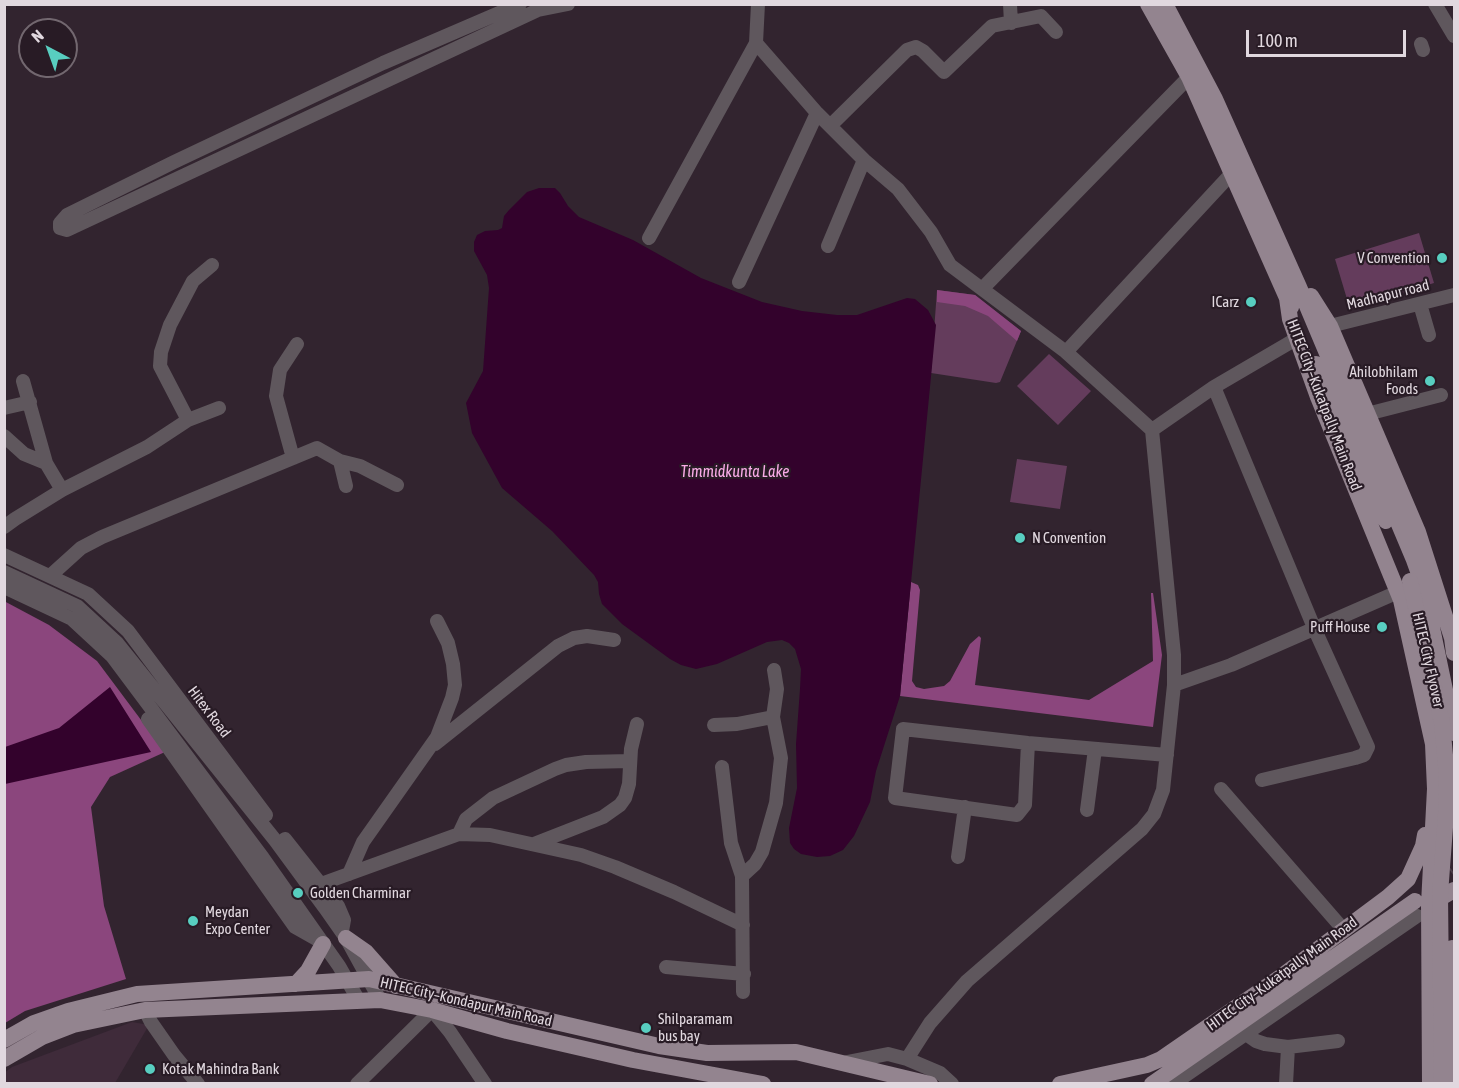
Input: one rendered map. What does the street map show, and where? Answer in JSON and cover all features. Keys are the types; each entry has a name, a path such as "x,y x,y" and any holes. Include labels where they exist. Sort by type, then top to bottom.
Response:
{"main road":[{"name":"HITEC City–Kukatpally Main Road","path":"1149,4 1189,77 1232,173 1293,292"},
{"name":"HITEC City–Kukatpally Main Road","path":"1165,4 1215,99 1293,292 1287,309 1296,339 1398,592 1433,744 1435,789 1430,862 1420,907 1432,1082"},
{"name":"HITEC City–Kukatpally Main Road","path":"1293,292 1306,291 1313,298 1330,326 1418,532 1455,653"},
{"name":"HITEC City Flyover","path":"1293,292 1367,464 1423,585 1455,733"},
{"name":"HITEC City Flyover","path":"1367,464 1410,581 1442,723 1447,801 1440,894 1432,1082"},
{"name":"HITEC City–Kukatpally Main Road","path":"1060,1083 1147,1065 1161,1059 1282,976 1388,897 1408,879 1423,846 1430,798 1435,789"},
{"path":"1454,1083 1451,899 1455,837"},
{"path":"1430,862 1455,847"},
{"path":"1152,1083 1420,907 1455,890"},
{"path":"344,935 366,952 396,986"},
{"path":"296,984 308,971 323,943"},
{"name":"HITEC City–Kondapur Main Road","path":"4,1040 34,1023 68,1011 137,994 369,979 659,1046 706,1053 796,1052 844,1063 879,1078 930,1083"},
{"path":"206,990 208,1007"},
{"name":"HITEC City–Kondapur Main Road","path":"4,1059 42,1037 73,1025 146,1010 380,1000 432,1010 507,1031 633,1060 763,1083"}],"street":[{"path":"520,4 383,63 174,162 67,215 60,224 60,228 67,231 544,6 568,4"},
{"path":"649,238 756,43 758,4"},
{"path":"1010,4 1011,23"},
{"path":"1435,4 1455,36"},
{"path":"830,126 908,50 919,48 944,72 992,26 1041,16 1056,32"},
{"path":"756,43 817,113 864,160 898,189 931,231 950,265 1066,352 1152,430 1172,624 1174,685 1163,790 1154,814 1142,829 967,981 930,1023 907,1059"},
{"path":"982,289 1189,77"},
{"path":"739,282 817,113"},
{"path":"828,246 864,160"},
{"path":"1066,352 1232,173"},
{"path":"188,420 160,366 161,352 171,325 193,281 212,265"},
{"name":"Madhapur road","path":"1330,326 1455,295"},
{"path":"1420,304 1429,335"},
{"path":"1152,430 1214,387 1296,339"},
{"path":"293,458 276,396 280,370 297,344"},
{"path":"23,381 46,463 62,490"},
{"path":"1214,387 1315,630 1368,747 1364,755 1355,758 1262,780"},
{"path":"1367,414 1441,395"},
{"path":"4,408 30,402"},
{"path":"4,527 62,490 147,447 188,420 219,408"},
{"path":"4,436 24,454 46,463"},
{"path":"50,576 81,548 102,537 316,448 340,461 360,466 397,485"},
{"path":"340,461 346,486"},
{"name":"Hitex Road","path":"4,555 88,594 128,631 280,834 338,906 344,920 344,935"},
{"name":"Hitex Road","path":"4,572 77,606 117,643 275,840 344,935 380,1000"},
{"path":"4,587 72,619 112,656 263,858 323,943 359,1001"},
{"path":"1174,685 1231,665 1398,592"},
{"path":"4,595 66,626 107,660 296,927 323,943"},
{"path":"349,874 363,842 431,747 443,722 455,685 448,643 437,621"},
{"path":"431,747 558,646 574,638 588,636 614,640"},
{"path":"742,876 755,864 762,852 776,803 781,758 773,717 777,689 774,670"},
{"path":"714,725 736,724 773,717"},
{"path":"534,844 603,817 620,805 625,798 629,784 633,737 637,724"},
{"path":"1028,743 1025,806 1017,815 895,798 903,729 1167,755"},
{"path":"1087,810 1095,749"},
{"path":"459,834 466,819 493,798 555,769 586,762 630,761"},
{"path":"722,767 731,843 742,876 743,992"},
{"path":"1221,789 1343,930"},
{"path":"958,858 965,807"},
{"path":"321,884 459,834 490,835 581,855 615,867 743,925"},
{"path":"1173,1083 1246,1034 1420,907"},
{"path":"666,967 744,974"},
{"path":"146,1010 151,1022 174,1055 198,1083"},
{"path":"357,1083 432,1010 485,1083"},
{"path":"1246,1034 1265,1044 1288,1047 1338,1041"},
{"path":"1286,1083 1288,1047"},
{"path":"844,1063 888,1054 907,1059 940,1073 952,1083"}],"shaded area":[{"path":"1419,233 1434,283 1350,309 1335,259"},
{"path":"937,290 975,295 1021,331 1000,382 931,373"},
{"path":"937,290 975,295 1021,331 1017,341 988,316 965,306 937,302"},
{"path":"1049,354 1091,391 1058,425 1017,386"},
{"path":"1017,459 1067,466 1060,509 1010,502"},
{"path":"911,582 918,585 920,590 912,681 916,687 924,689 944,686 950,681 970,644 979,636 981,638 975,685 1089,700 1153,661 1151,593 1153,593 1162,655 1153,727 900,696"},
{"path":"4,601 49,625 97,661 165,752 110,777 91,807 104,906 126,979 25,1011 5,1023"},
{"path":"132,1022 149,1025 115,1083 5,1083 4,1073 12,1067"}],"water":[{"name":"Timmidkunta Lake","path":"539,188 555,188 579,217 633,240 701,278 762,302 802,311 857,315 907,298 915,299 928,310 936,325 900,696 876,771 870,802 854,836 843,850 830,856 817,857 801,854 790,843 789,828 797,788 796,744 801,669 795,649 782,640 767,642 717,664 696,669 670,659 622,624 602,604 598,582 594,575 552,531 502,488 472,433 466,403 483,371 489,288 487,275 474,251 474,242 477,235 485,231 502,228 504,216 509,210 527,192"},
{"path":"110,687 151,752 5,784 5,747 59,728"}],"tunnel":[{"path":"1433,888 1454,873"}],"place":[{"name":"V Convention","path":"1442,258"},
{"name":"ICarz","path":"1251,302"},
{"name":"Ahilobhilam Foods","path":"1430,381"},
{"name":"N Convention","path":"1020,538"},
{"name":"Puff House","path":"1382,627"},
{"name":"Golden Charminar","path":"298,893"},
{"name":"Meydan Expo Center","path":"193,921"},
{"name":"Shilparamam bus bay","path":"646,1028"},
{"name":"Kotak Mahindra Bank","path":"150,1069"}]}
